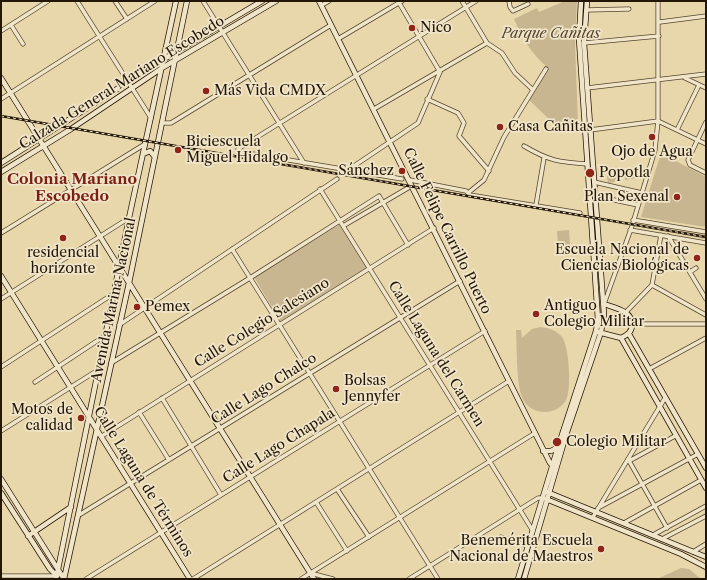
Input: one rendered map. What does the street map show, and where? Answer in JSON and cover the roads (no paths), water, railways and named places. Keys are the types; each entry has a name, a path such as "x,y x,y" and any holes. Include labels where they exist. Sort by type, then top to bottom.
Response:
{"main road":[{"name":"Avenida Marina Nacional","path":"56,577 144,145 176,1"},
{"name":"Avenida Marina Nacional","path":"64,579 84,495 97,428 163,123 187,1"},
{"name":"Calzada General Mariano Escobedo","path":"1,163 164,59 262,1"},
{"name":"Calzada General Mariano Escobedo","path":"1,172 162,68 276,1"},
{"path":"555,468 558,448 598,332 598,313 579,39 581,1"},
{"path":"518,579 598,332 604,304 584,43 587,1"},
{"name":"Calle Felipe Carrillo Puerto","path":"320,3 434,228 543,451 555,468"},
{"path":"1,78 314,579"},
{"path":"144,145 150,151 157,149"},
{"path":"143,154 150,151 155,157"},
{"path":"590,206 594,208 596,206"},
{"path":"592,230 595,228 598,231"},
{"name":"Calle Laguna de Términos","path":"1,276 191,579"},
{"path":"598,332 621,338 628,334 632,324 631,317 626,312 604,304"},
{"path":"628,334 706,468"},
{"path":"621,338 706,488"},
{"path":"636,365 639,361 644,361"},
{"path":"543,451 551,451 558,448"},
{"path":"1,479 64,579"},
{"path":"547,492 596,510 616,520 706,557"},
{"path":"1,493 50,569 56,577 64,579"},
{"path":"74,494 84,495"},
{"path":"545,498 681,554 706,567"},
{"path":"524,579 545,498"},
{"path":"28,536 71,507"},
{"path":"13,512 19,508"},
{"path":"613,526 616,520"},
{"path":"46,575 50,573 50,569"}],"street":[{"path":"1,31 48,1"},
{"path":"77,1 151,118"},
{"path":"115,1 126,19"},
{"path":"1,99 155,1"},
{"path":"202,1 304,163"},
{"path":"320,3 329,1"},
{"path":"462,1 487,43 502,54 515,73 532,89"},
{"path":"402,179 238,151 239,148 356,74 420,37 476,1"},
{"path":"509,1 513,11 528,4"},
{"path":"604,304 630,230 655,150 658,121 660,22 658,1"},
{"path":"338,39 400,2 440,72"},
{"path":"586,10 629,9"},
{"path":"660,22 706,16"},
{"path":"163,123 171,123 331,24"},
{"path":"11,25 23,44"},
{"path":"584,43 659,36"},
{"path":"374,109 440,72 487,43"},
{"path":"468,193 484,180 504,137 532,89 546,69"},
{"path":"348,170 418,123 427,99 440,72"},
{"path":"587,88 706,74"},
{"path":"684,77 706,88"},
{"path":"677,130 699,85"},
{"path":"427,99 458,113 464,123 459,136 489,171"},
{"path":"590,130 658,121 706,144"},
{"path":"706,122 688,160 690,165 706,173"},
{"path":"1,233 144,145"},
{"path":"524,146 544,158 558,162 587,164"},
{"path":"536,206 544,158"},
{"path":"119,325 337,179"},
{"path":"410,180 466,191 470,195 580,213"},
{"path":"594,182 642,193"},
{"path":"344,226 408,188"},
{"name":"Calle Laguna del Carmen","path":"320,189 533,531"},
{"path":"111,363 250,278 378,196 408,245"},
{"path":"595,196 638,204"},
{"path":"1,299 129,218"},
{"path":"633,220 706,232"},
{"name":"Calle Colegio Salesiano","path":"102,436 280,326 434,228"},
{"path":"630,230 706,243"},
{"path":"626,312 652,285 661,235"},
{"path":"668,236 706,299"},
{"path":"232,249 438,579"},
{"path":"690,272 696,268"},
{"name":"Calle Lago Chalco","path":"79,515 460,281"},
{"path":"652,285 706,315"},
{"path":"1,367 113,294"},
{"path":"632,324 706,324"},
{"name":"Calle Lago Chapala","path":"86,579 485,332"},
{"path":"35,382 59,368 106,335"},
{"path":"649,369 706,338"},
{"path":"1,431 98,370"},
{"path":"191,579 510,382"},
{"path":"162,398 221,495"},
{"path":"592,517 629,460 665,398"},
{"path":"139,412 169,460"},
{"path":"301,579 535,434"},
{"path":"629,460 676,436"},
{"path":"596,510 688,458 698,454"},
{"path":"629,460 667,528"},
{"path":"624,523 701,480"},
{"path":"338,489 369,537"},
{"path":"409,579 540,497 545,498"},
{"path":"316,502 347,551"},
{"path":"653,535 706,506"},
{"path":"662,539 706,516"},
{"path":"501,537 528,546"},
{"path":"692,552 706,544"},
{"path":"310,573 333,579"},
{"path":"1,576 46,575 56,577"}],"railway":[{"path":"1,116 706,237"}],"place":[{"name":"Nico","path":"412,28"},
{"name":"Más Vida CMDX","path":"206,91"},
{"name":"Casa Cañitas","path":"500,127"},
{"name":"Ojo de Agua","path":"652,137"},
{"name":"Biciescuela Miguel Hidalgo","path":"178,150"},
{"name":"Sánchez","path":"402,171"},
{"name":"Popotla","path":"590,173"},
{"name":"Plan Sexenal","path":"677,197"},
{"name":"residencial horizonte","path":"63,238"},
{"name":"Escuela Nacional de Ciencias Biológicas","path":"697,258"},
{"name":"Pemex","path":"137,307"},
{"name":"Antiguo Colegio Militar","path":"536,314"},
{"name":"Bolsas Jennyfer","path":"336,389"},
{"name":"Motos de calidad","path":"81,418"},
{"name":"Colegio Militar","path":"557,442"},
{"name":"Benemérita Escuela Nacional de Maestros","path":"601,549"}],"district":[{"name":"Colonia Mariano Escobedo","path":"72,188"}],"park label":[{"name":"Parque Cañitas","path":"551,34"}]}
